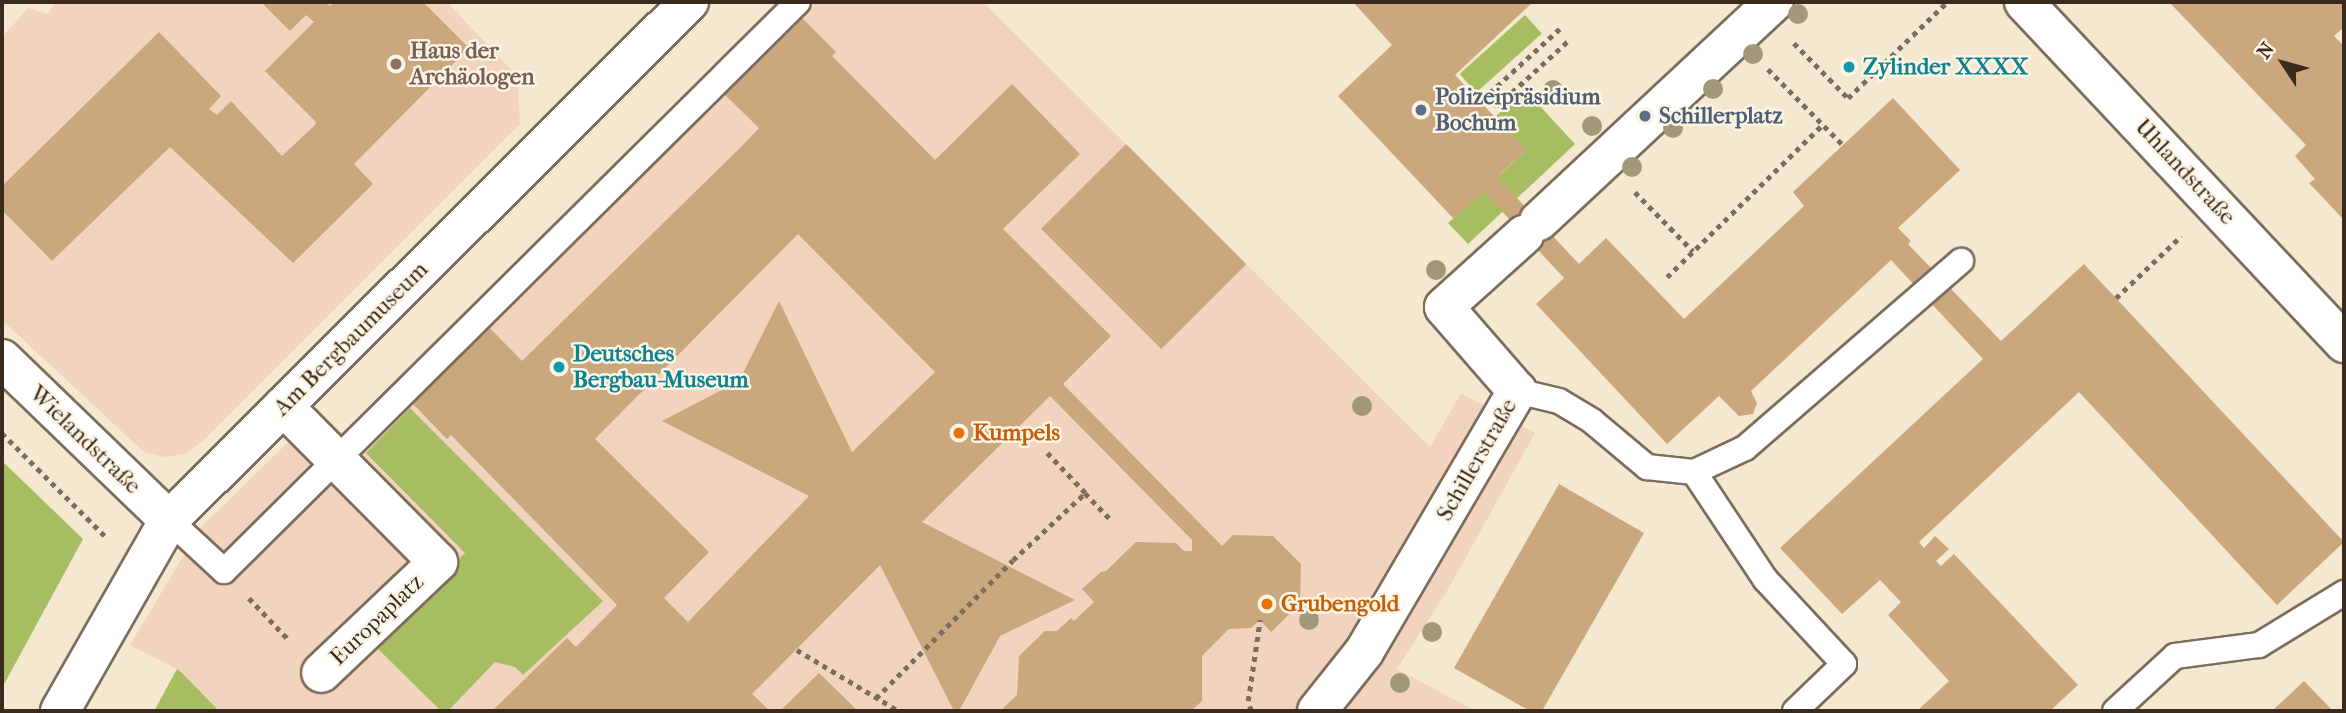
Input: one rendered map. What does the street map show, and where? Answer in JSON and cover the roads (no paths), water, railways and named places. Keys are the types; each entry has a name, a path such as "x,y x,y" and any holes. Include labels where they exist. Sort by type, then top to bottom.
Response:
{"street":[{"name":"Am Bergbaumuseum","path":"60,711 169,520 689,2"},
{"name":"Uhlandstraße","path":"2024,2 2344,343"},
{"name":"Schillerstraße","path":"1317,711 1364,652 1517,391 1444,307 1769,7"},
{"name":"Wielandstraße","path":"2,359 169,520"},
{"name":"Europaplatz","path":"283,406 438,562 321,673"}],"lane":[{"path":"169,520 224,571 799,2"},
{"path":"1517,391 1559,401 1591,421 1647,467 1694,472 1745,448 1961,261"},
{"path":"1694,472 1765,579 1844,664 1795,711"},
{"path":"2115,711 2175,656 2259,645 2344,593"}],"place":[{"name":"Haus der Archäologen","path":"396,64"},
{"name":"Zylinder XXXX","path":"1849,67"},
{"name":"Polizeipräsidium Bochum","path":"1421,110"},
{"name":"Schillerplatz","path":"1645,116"},
{"name":"Deutsches Bergbau-Museum","path":"559,367"},
{"name":"Kumpels","path":"959,433"},
{"name":"Grubengold","path":"1267,604"}]}
